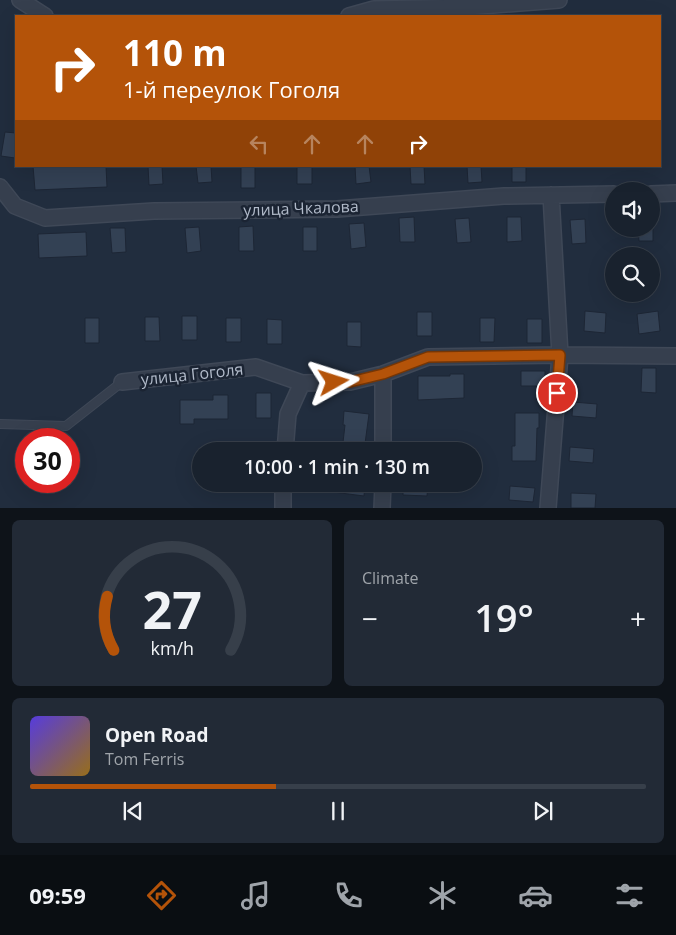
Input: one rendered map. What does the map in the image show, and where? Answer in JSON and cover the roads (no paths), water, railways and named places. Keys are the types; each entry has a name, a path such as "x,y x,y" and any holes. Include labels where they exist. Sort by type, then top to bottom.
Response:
{"street":[{"path":"20,0 43,15"},
{"path":"353,15 374,9 467,7 559,0"},
{"name":"улица Чкалова","path":"0,187 15,206 45,218 154,211 336,209 504,196 605,194"},
{"path":"660,194 676,193"},
{"path":"548,508 560,355 552,195"},
{"name":"улица Гоголя","path":"122,382 256,367 302,383 350,382 383,374 428,357 676,356"},
{"path":"383,374 383,442"},
{"path":"286,442 288,414 302,383"},
{"path":"283,492 283,508"},
{"path":"382,508 383,492"}],"lane":[{"path":"0,424 66,426 122,382"}]}
